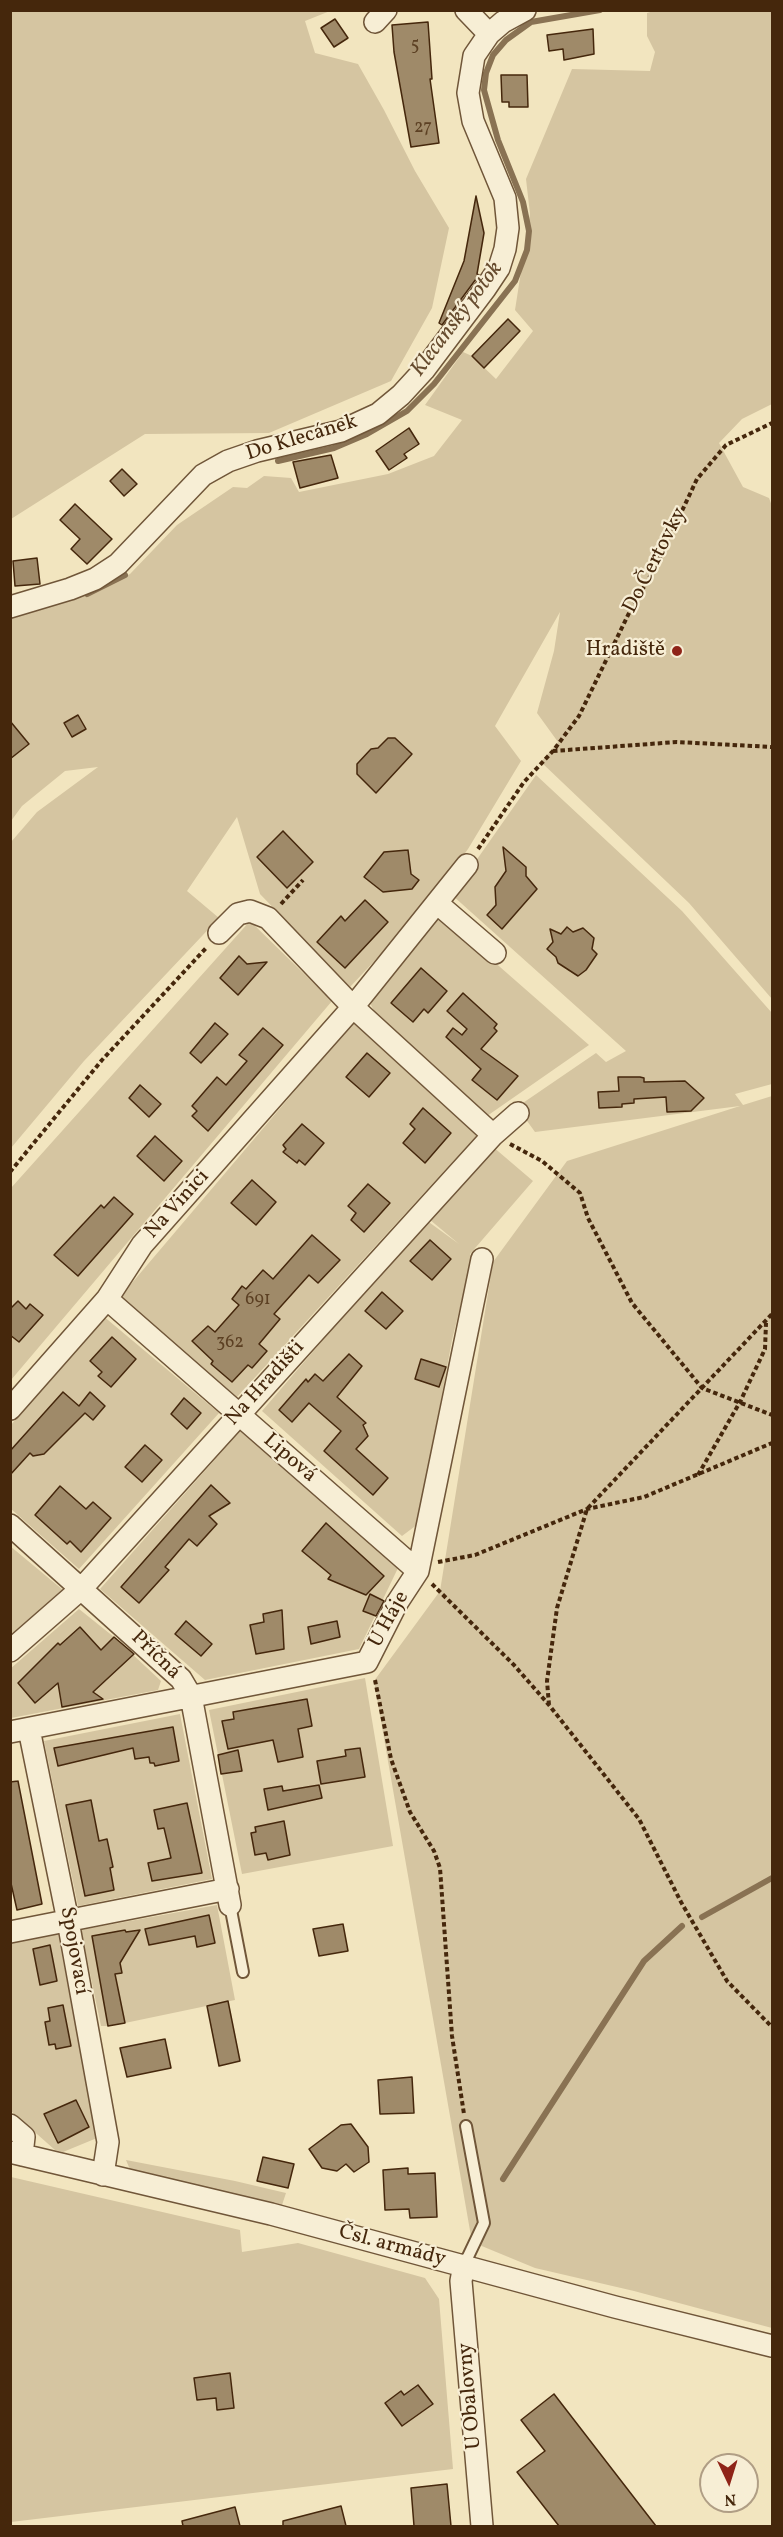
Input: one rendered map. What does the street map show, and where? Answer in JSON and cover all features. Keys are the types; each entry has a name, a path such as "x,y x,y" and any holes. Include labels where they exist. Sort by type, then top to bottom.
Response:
{"street":[{"path":"466,10 489,34"},
{"name":"Do Klecánek","path":"10,607 70,589 95,579 118,564 203,476 228,461 257,451 341,431 378,414 401,396 424,370 485,289 499,268 505,249 508,228 505,198 473,121 468,93 474,56 489,34 503,22 525,10"},
{"path":"353,1007 438,904 467,865"},
{"path":"438,904 495,953"},
{"path":"219,933 237,914 250,911 268,918 353,1007 493,1135"},
{"name":"Na Vinici","path":"10,1409 106,1299 142,1245 353,1007"},
{"name":"Na Hradišti","path":"10,1651 82,1588 493,1135 518,1113"},
{"name":"U Háje","path":"20,1730 368,1662 397,1603 418,1571 482,1259"},
{"name":"Lipová","path":"106,1299 418,1571"},
{"name":"Příčná","path":"10,1525 181,1679 191,1696 229,1897"},
{"name":"Spojovací","path":"20,1730 68,1921 108,2142 103,2175"},
{"path":"10,1932 229,1897"},
{"path":"10,2126 24,2137 16,2153"},
{"name":"Čsl. armády","path":"16,2153 271,2214 615,2307 772,2346"},
{"name":"U Obalovny","path":"464,2265 460,2281 482,2526"}],"lane":[{"path":"229,1897 243,1972"},
{"path":"464,2265 484,2223 466,2126"}],"path":[{"name":"Do Čertovky","path":"467,865 524,782 553,751 579,716 631,609 655,568 697,479 726,445 772,423"},
{"path":"553,751 677,742 772,747"},
{"path":"268,918 303,880"},
{"path":"10,1172 102,1060 219,933"},
{"path":"493,1135 542,1161 580,1193 588,1218 632,1303 702,1388 772,1415"},
{"path":"549,1705 547,1681 557,1608 587,1509 772,1314"},
{"path":"698,1475 740,1402 765,1349 766,1322"},
{"path":"772,1443 644,1497 587,1509 476,1556 430,1564 418,1571 514,1665 549,1705 639,1819 681,1902 727,1981 772,2026"},
{"path":"368,1662 374,1676 391,1760 410,1812 434,1851 440,1868 452,2036 466,2126"}],"shaded area":[{"path":"657,10 772,11 772,404 742,419 719,443 743,487 769,498 772,506 772,999 689,903 541,762 558,742 537,713 554,651 560,612 495,726 521,761 468,849 427,905 350,987 260,894 237,817 187,891 219,918 84,1061 11,1148 11,842 37,812 98,767 65,771 22,806 11,821 10,747 16,755 29,744 19,731 11,737 11,619 60,603 130,574 177,525 233,487 247,488 264,476 291,478 299,492 388,474 434,456 462,420 425,405 463,352 472,356 496,379 533,331 515,310 530,214 526,179 572,69 650,71 655,52 647,36 647,13"},
{"path":"10,11 330,11 305,21 315,53 358,64 415,171 449,228 432,308 391,381 269,433 145,434 11,519"},
{"path":"536,775 682,911 772,1013 772,1084 735,1094 743,1105 772,1096 772,2328 634,2291 535,2268 472,2242 374,1681 440,1591 493,1262 567,1161 740,1106 535,1132 517,1107 596,1053 606,1062 626,1051 452,895"},
{"path":"443,917 589,1045 487,1116 379,1020 371,1005 372,994 435,918"},
{"path":"250,921 332,1001 11,1380 11,1188"},
{"path":"355,1020 479,1133 237,1397 120,1297"},
{"path":"492,1146 533,1181 470,1254 472,1258 452,1340 418,1524 402,1536 262,1411 426,1220 459,1244 429,1219"},
{"path":"102,1315 219,1413 79,1569 11,1509 11,1425"},
{"path":"242,1429 398,1568 359,1649 205,1680 100,1589"},
{"path":"10,1546 63,1590 11,1637 10,1637"},
{"path":"79,1609 114,1637 161,1681 158,1690 11,1718 10,1669"},
{"path":"365,1678 393,1846 242,1874 209,1710"},
{"path":"180,1714 212,1879 78,1906 44,1741"},
{"path":"217,1905 235,2000 125,2023 118,1988 102,1991 108,2026 101,2026 81,1930"},
{"path":"58,1934 97,2138 63,2152 55,2150 11,2111 10,1943"},
{"path":"126,2160 286,2193 281,2208 131,2172"},
{"path":"11,2177 240,2230 242,2252 298,2243 425,2278 439,2299 453,2469 11,2522"}],"building":[{"path":"335,19 348,38 334,47 321,28"},
{"path":"428,22 432,79 430,79 439,143 411,147 394,52 392,25"},
{"path":"593,29 594,54 564,60 563,49 549,51 547,35"},
{"path":"501,75 527,75 528,107 509,107 509,102 502,102"},
{"path":"476,196 484,233 477,274 479,275 442,325 439,323 464,261"},
{"path":"508,319 520,331 484,368 472,356"},
{"path":"409,428 419,444 404,454 407,458 389,470 376,451"},
{"path":"331,455 338,478 300,488 293,462"},
{"path":"122,469 137,484 124,496 110,481"},
{"path":"75,504 112,539 87,564 71,549 80,539 60,520"},
{"path":"37,558 40,584 15,586 13,561"},
{"path":"78,715 86,729 72,737 64,723"},
{"path":"10,721 29,744 10,759"},
{"path":"388,738 395,738 412,754 376,793 357,774 357,764 371,749 378,748"},
{"path":"283,831 313,862 287,888 257,857"},
{"path":"503,847 526,867 526,876 537,889 502,929 487,915 496,905 495,887 506,871"},
{"path":"408,850 411,874 419,880 412,889 383,892 364,877 384,852"},
{"path":"365,900 388,922 345,968 317,942 341,916 345,921"},
{"path":"567,927 573,932 583,928 594,938 592,949 597,954 586,970 578,976 558,963 556,957 547,949 553,942 550,929 561,934"},
{"path":"239,956 247,964 267,962 238,995 220,978"},
{"path":"421,968 447,991 428,1013 424,1009 413,1022 391,1003"},
{"path":"463,993 497,1024 494,1028 497,1031 481,1049 518,1076 497,1100 472,1080 481,1069 446,1037 453,1028 462,1035 467,1029 447,1011"},
{"path":"215,1023 228,1034 201,1063 190,1053"},
{"path":"263,1028 283,1045 208,1131 192,1116 197,1111 192,1106 217,1077 226,1085 247,1061 239,1055"},
{"path":"367,1053 390,1073 369,1097 346,1077"},
{"path":"618,1077 640,1077 644,1078 644,1082 685,1081 704,1098 691,1111 667,1112 666,1097 634,1099 634,1103 622,1104 622,1107 599,1108 598,1092 619,1091"},
{"path":"140,1085 161,1104 149,1117 129,1098"},
{"path":"423,1108 451,1133 425,1163 403,1143 415,1129 410,1124"},
{"path":"302,1124 324,1143 305,1165 299,1160 297,1163 283,1152 286,1149 283,1145"},
{"path":"155,1136 182,1161 164,1181 137,1156"},
{"path":"252,1180 276,1202 256,1225 231,1203"},
{"path":"368,1184 390,1203 364,1232 351,1220 356,1213 348,1206"},
{"path":"114,1197 133,1214 78,1276 54,1255 101,1205 104,1208"},
{"path":"312,1235 340,1260 318,1283 309,1275 274,1314 280,1319 259,1344 267,1351 252,1368 248,1365 232,1382 211,1364 213,1361 192,1341 208,1326 215,1332 239,1305 232,1299 242,1286 246,1289 263,1270 273,1279"},
{"path":"430,1240 451,1259 432,1280 410,1261"},
{"path":"382,1292 403,1311 386,1329 365,1311"},
{"path":"18,1301 26,1309 30,1304 43,1315 19,1342 10,1335 10,1309"},
{"path":"112,1337 136,1359 111,1387 98,1376 102,1372 90,1361"},
{"path":"349,1354 362,1366 337,1397 366,1423 363,1425 368,1436 356,1449 388,1478 373,1495 324,1451 341,1431 309,1403 292,1422 279,1410 306,1379 308,1382 315,1374 323,1381"},
{"path":"421,1359 446,1367 439,1387 415,1379"},
{"path":"63,1392 79,1406 90,1392 105,1406 93,1420 85,1413 44,1454 33,1456 30,1453 10,1475 10,1451"},
{"path":"184,1398 201,1413 187,1429 171,1414"},
{"path":"145,1445 162,1460 142,1482 125,1467"},
{"path":"211,1485 230,1503 209,1516 217,1524 197,1546 189,1539 165,1567 169,1570 139,1603 121,1587"},
{"path":"60,1486 86,1509 93,1502 111,1518 81,1552 70,1541 67,1544 35,1515"},
{"path":"326,1523 384,1576 366,1595 328,1579 331,1575 302,1551"},
{"path":"370,1594 384,1601 376,1616 363,1611"},
{"path":"282,1610 284,1649 256,1654 250,1625 264,1622 263,1614"},
{"path":"186,1621 212,1644 201,1656 175,1634"},
{"path":"337,1621 340,1637 311,1644 308,1627"},
{"path":"80,1627 101,1650 114,1637 134,1654 93,1692 103,1699 62,1707 58,1683 35,1703 18,1683 58,1643 60,1645"},
{"path":"307,1699 312,1726 298,1729 303,1757 278,1762 273,1740 228,1749 222,1721 234,1719 233,1712"},
{"path":"173,1727 179,1761 155,1766 154,1763 150,1763 149,1757 135,1759 133,1748 58,1766 54,1748"},
{"path":"360,1748 365,1777 321,1784 317,1761 346,1756 345,1750"},
{"path":"238,1750 242,1771 221,1774 218,1755"},
{"path":"18,1781 42,1904 17,1910 10,1879 10,1782"},
{"path":"319,1785 322,1798 268,1810 264,1789 282,1786 283,1791"},
{"path":"91,1800 99,1841 107,1839 113,1867 110,1868 114,1890 85,1896 66,1805"},
{"path":"187,1803 202,1873 152,1881 148,1863 171,1858 164,1828 158,1829 154,1810"},
{"path":"284,1821 290,1855 268,1860 266,1853 255,1855 251,1833 256,1832 255,1827"},
{"path":"209,1915 215,1943 197,1947 195,1936 149,1945 145,1929"},
{"path":"343,1924 348,1951 319,1956 313,1929"},
{"path":"125,1930 126,1932 140,1930 120,1963 122,1973 115,1974 125,2023 108,2026 92,1936"},
{"path":"50,1945 57,1981 40,1985 33,1949"},
{"path":"228,2001 240,2061 219,2066 207,2006"},
{"path":"63,2005 71,2046 56,2049 55,2044 49,2045 45,2022 50,2021 48,2008"},
{"path":"165,2039 171,2068 127,2077 120,2048"},
{"path":"412,2077 414,2113 380,2114 378,2080"},
{"path":"76,2100 89,2127 58,2143 44,2114"},
{"path":"351,2124 368,2147 369,2162 354,2172 346,2164 337,2171 322,2168 309,2149 341,2125"},
{"path":"263,2157 294,2164 288,2188 257,2181"},
{"path":"408,2168 408,2174 435,2173 437,2217 410,2218 409,2209 385,2210 383,2170"},
{"path":"230,2373 234,2408 217,2410 216,2398 197,2400 194,2378"},
{"path":"418,2385 433,2404 402,2426 385,2403 401,2391 404,2395"},
{"path":"554,2394 656,2526 559,2526 517,2472 545,2451 521,2420"},
{"path":"447,2484 451,2526 414,2526 411,2488"},
{"path":"341,2506 346,2526 283,2526 283,2521"},
{"path":"235,2507 240,2526 183,2526 182,2521"}],"waterway":[{"name":"Klecanský potok","path":"278,461 334,448 367,434 407,411 434,384 515,281 527,250 529,231 523,202 498,140 484,90 486,73 493,55 506,40 531,22 600,10"},
{"name":"Klecanský potok","path":"87,594 125,575"},
{"path":"702,1917 772,1878"},
{"path":"503,2179 644,1961 682,1926"}],"place":[{"name":"Hradiště","path":"677,651"}]}
